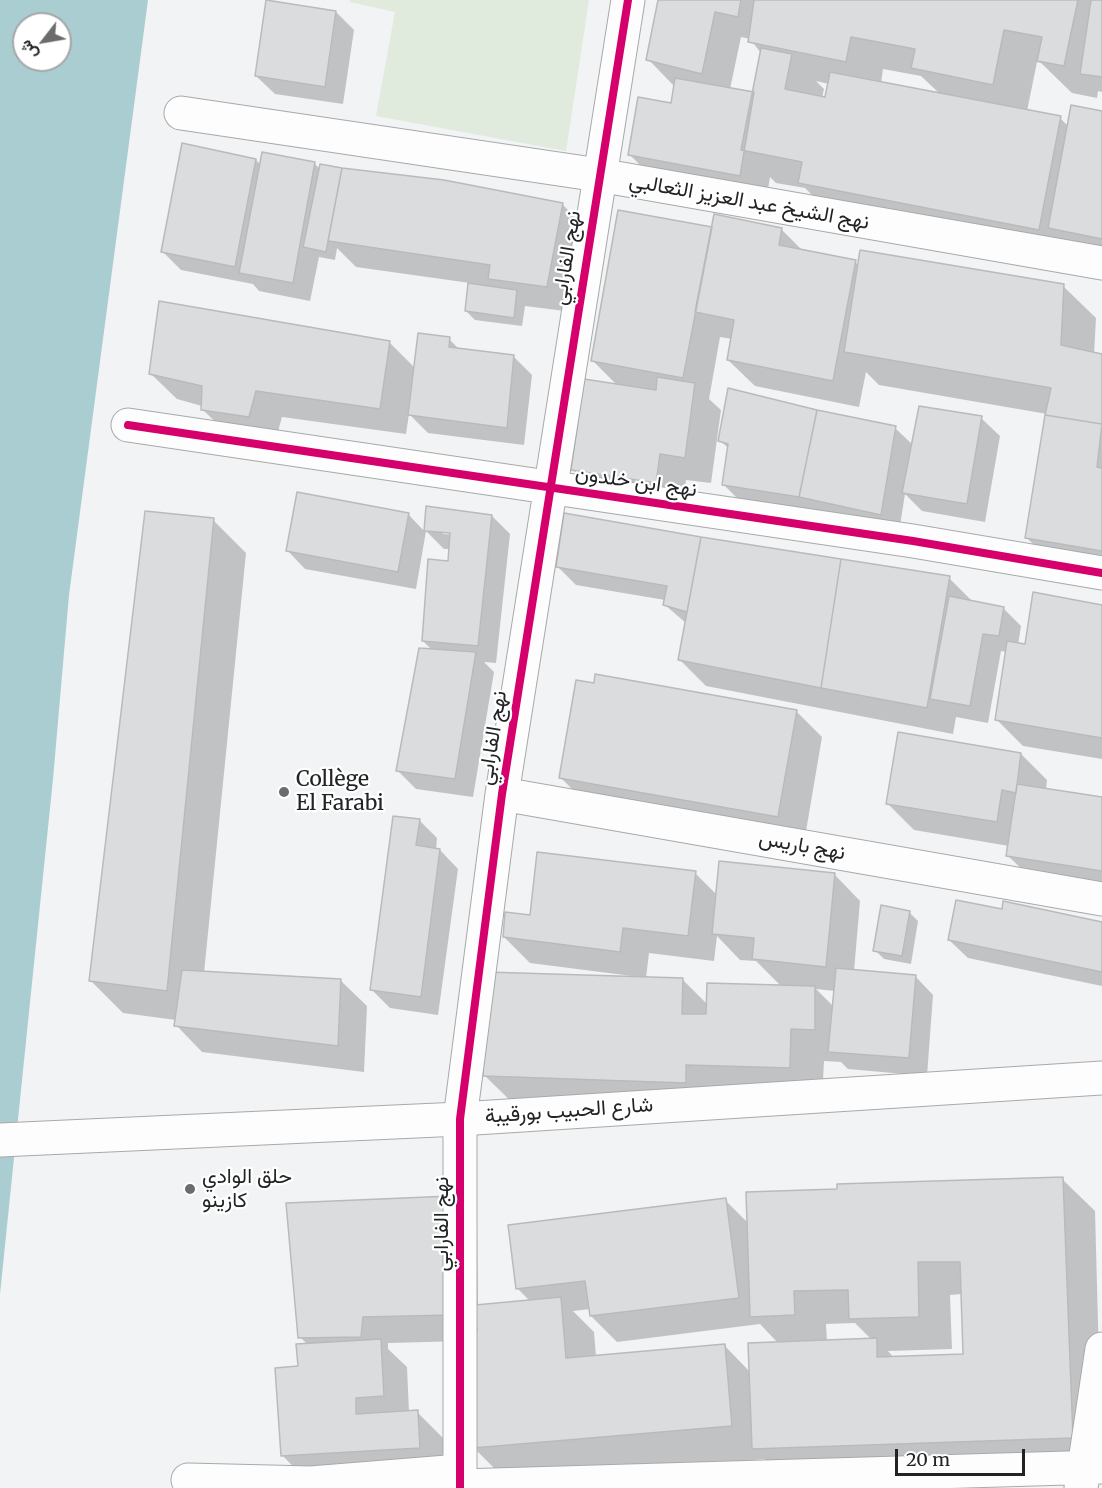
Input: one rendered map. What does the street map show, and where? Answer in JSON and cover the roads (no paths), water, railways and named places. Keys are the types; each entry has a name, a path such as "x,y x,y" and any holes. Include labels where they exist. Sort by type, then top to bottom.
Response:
{"street":[{"name":"نهج الفارابي","path":"460,1482 460,1119 502,794 598,175 628,0"},
{"name":"نهج الشيخ عبد العزيز الثعالبي","path":"181,114 598,175 1102,263"},
{"name":"نهج ابن خلدون","path":"128,425 913,541 1102,573"},
{"name":"نهج باريس","path":"502,794 1102,899"},
{"name":"شارع الحبيب بورقيبة","path":"0,1140 460,1119 1102,1078"},
{"path":"188,1480 311,1483 1089,1474 1102,1348"}],"water":[{"path":"0,0 148,0 69,595 53,779 0,1294"}],"place":[{"name":"Collège El Farabi","path":"284,792"},
{"name":"حلق الوادي كازينو","path":"190,1189"}]}
